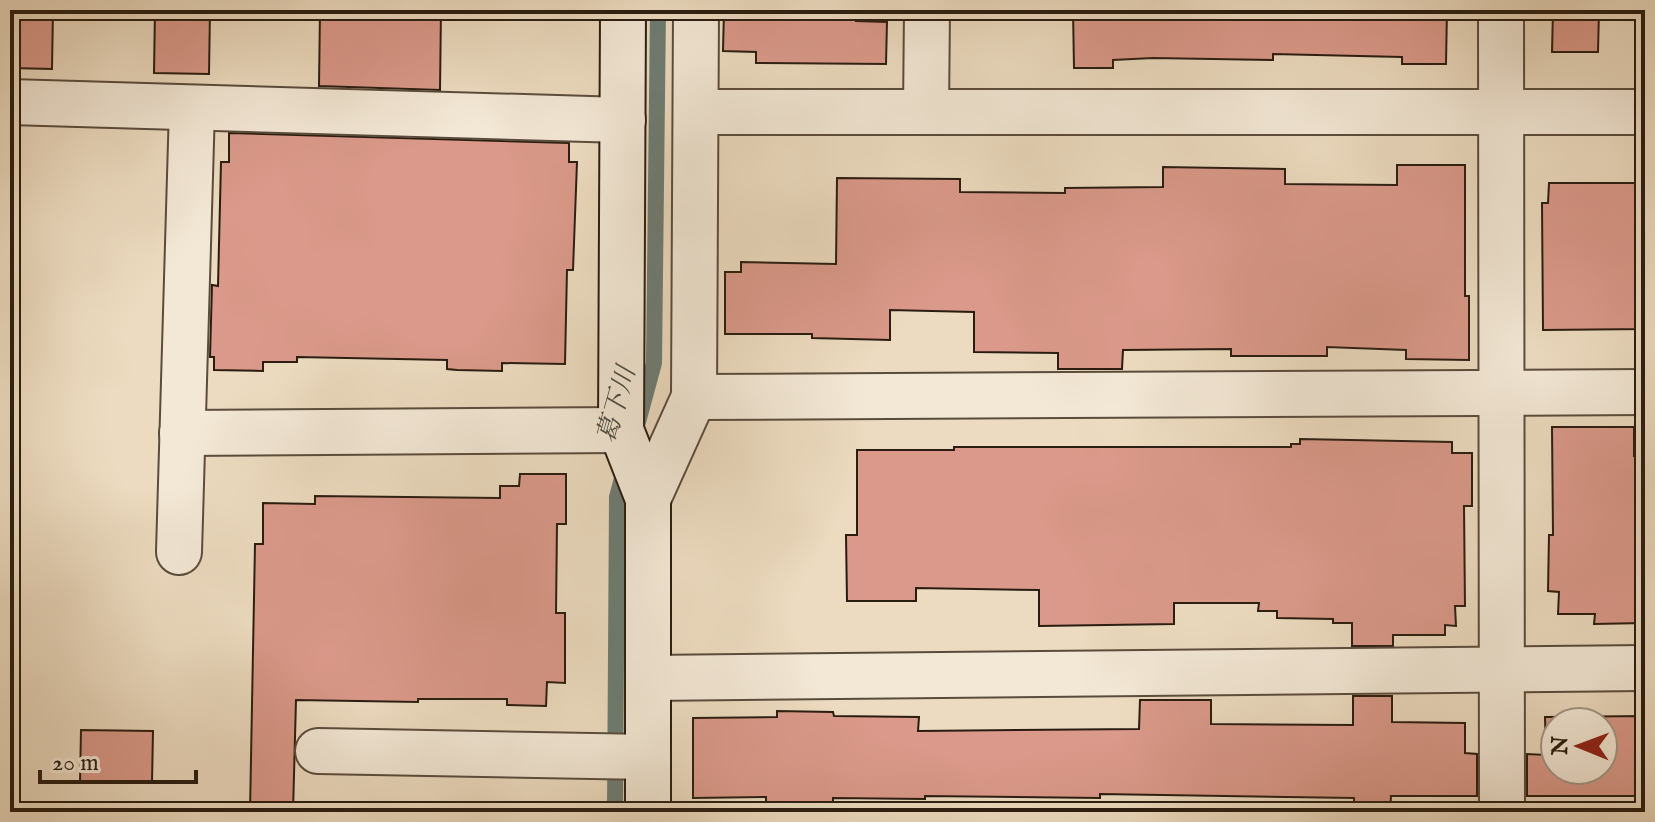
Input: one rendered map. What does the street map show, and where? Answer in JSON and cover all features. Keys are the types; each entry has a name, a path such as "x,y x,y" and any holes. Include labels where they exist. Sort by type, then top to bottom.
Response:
{"street":[{"path":"623,10 621,430 648,499 648,812"},
{"path":"648,499 694,397 696,10"},
{"path":"926,112 927,10"},
{"path":"1501,10 1499,393 1502,812"},
{"path":"10,102 623,120"},
{"path":"179,552 192,108"},
{"path":"697,112 1645,112"},
{"path":"694,397 1645,392"},
{"path":"182,433 621,430"},
{"path":"649,678 1645,668"},
{"path":"318,751 648,757"}],"building":[{"path":"10,10 53,10 52,69 10,68"},
{"path":"155,10 210,10 209,74 154,73"},
{"path":"320,10 441,10 440,90 319,86"},
{"path":"724,10 856,11 856,21 887,22 886,64 756,63 756,52 723,51"},
{"path":"1073,10 1447,10 1446,64 1402,64 1402,57 1273,54 1273,60 1153,58 1113,60 1113,68 1074,68"},
{"path":"1553,10 1599,10 1598,52 1552,52"},
{"path":"229,133 569,143 569,162 577,162 573,270 567,270 565,364 502,363 502,371 457,370 447,369 447,360 297,357 297,362 263,362 263,371 214,370 214,357 210,357 212,285 218,286 221,162 229,162"},
{"path":"1397,165 1465,165 1465,296 1469,296 1469,360 1406,359 1406,350 1327,347 1327,356 1231,356 1231,349 1123,350 1122,369 1058,369 1058,353 974,352 974,312 890,310 890,340 812,338 812,334 725,334 725,272 741,272 741,262 836,264 837,178 960,179 960,192 1065,193 1065,188 1163,187 1163,167 1285,169 1285,184 1397,185"},
{"path":"1549,183 1638,183 1638,187 1645,187 1645,329 1543,330 1542,203 1548,203"},
{"path":"1552,427 1634,427 1634,456 1645,456 1645,623 1594,624 1595,614 1558,614 1559,592 1548,591 1549,535 1553,535"},
{"path":"1300,439 1452,442 1452,453 1472,453 1472,506 1464,506 1465,606 1455,606 1456,626 1445,625 1445,635 1393,635 1393,646 1352,646 1352,623 1333,623 1333,619 1277,618 1277,611 1258,611 1259,603 1174,603 1174,624 1039,626 1039,590 916,588 916,601 847,601 846,535 857,535 857,450 1291,447 1291,444 1300,444"},
{"path":"520,474 566,474 566,524 557,524 556,613 565,613 565,683 547,682 546,706 507,705 507,699 418,699 418,702 296,700 293,812 250,812 255,544 263,544 263,503 315,504 315,496 500,498 500,486 519,486"},
{"path":"1353,696 1392,696 1392,722 1465,723 1465,753 1477,754 1477,796 1391,796 1390,812 1354,812 1354,798 1100,794 1100,798 925,796 925,799 833,798 833,804 766,803 766,797 693,798 693,718 777,717 777,711 833,712 834,716 919,717 918,731 1139,729 1140,700 1211,700 1211,724 1353,725"},
{"path":"1619,716 1645,716 1645,796 1527,796 1527,754 1539,755 1539,786 1619,786"},
{"path":"81,730 153,731 152,783 80,782"}],"waterway":[{"name":"葛下川","path":"638,422 654,363 658,10"},
{"name":"葛下川","path":"615,812 617,497 625,467"}]}
